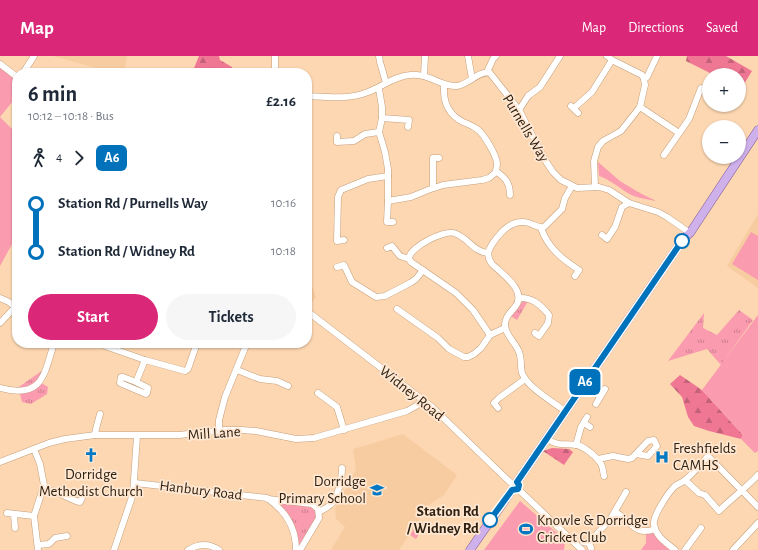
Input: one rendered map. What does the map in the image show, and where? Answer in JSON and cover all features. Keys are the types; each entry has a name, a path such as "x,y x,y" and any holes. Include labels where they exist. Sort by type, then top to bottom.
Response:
{"main road":[{"path":"470,550 680,244 690,233 758,130"}],"street":[{"path":"26,68 34,56"},
{"path":"275,56 275,68"},
{"path":"379,56 386,83"},
{"path":"424,76 425,56"},
{"path":"468,56 472,79"},
{"path":"312,96 333,98 349,97 367,93 386,83 408,75 417,74 447,85 461,85 487,72 496,56"},
{"path":"519,110 528,96 540,87 560,56"},
{"path":"644,78 647,77 657,56"},
{"path":"574,109 592,92 610,58 638,73 644,78 646,85 640,107 621,131 603,141 598,147 594,161 594,187"},
{"path":"0,64 12,73"},
{"name":"Purnells Way","path":"487,72 494,76 519,110 545,160 561,180 572,186"},
{"path":"388,201 411,197 433,188 482,180 489,178 495,173 496,162 481,133 471,125 457,119 448,110 443,95 444,86 447,85"},
{"path":"664,155 668,144 679,133 692,112 695,93 701,88"},
{"path":"375,89 378,89 381,97 382,118 379,132 386,160 388,176 387,222 393,222"},
{"path":"640,107 679,133"},
{"path":"382,118 408,120 408,127"},
{"path":"338,136 337,142 350,142 365,134 379,132"},
{"path":"433,188 433,158 439,158"},
{"path":"496,171 508,181 511,192"},
{"path":"344,240 337,241 338,197 341,190 368,179 388,176"},
{"path":"541,228 544,227 562,209 565,198 572,186 583,188 594,187 609,190 629,203 658,212 674,221 690,233"},
{"path":"602,235 607,239 615,227 622,207 629,203"},
{"path":"541,228 525,222 515,223 504,228 494,241 488,253 489,261 516,288 519,298 516,306 506,318 505,328 519,352 525,379 538,391 565,411"},
{"path":"541,228 543,234 562,260 578,270 575,276"},
{"path":"409,258 410,252 419,245 450,232 457,234 479,252 488,253"},
{"path":"388,248 392,246 400,256 409,258 411,262 442,282 462,299 473,310 490,335"},
{"path":"337,267 344,265 352,282 376,297 385,296 410,283 416,279 423,270"},
{"path":"0,298 12,304"},
{"path":"519,298 529,298 533,300 549,315 548,323 539,336 535,333"},
{"path":"0,323 12,310"},
{"path":"402,310 449,348 464,357 474,354 481,348 490,335 505,328"},
{"name":"Widney Road","path":"312,315 440,414 582,550"},
{"path":"0,388 12,391 21,391 31,388 38,383 44,375 52,348"},
{"path":"111,348 185,372 188,369 195,348"},
{"path":"219,431 219,420 225,397 237,370 244,348"},
{"path":"136,382 145,360"},
{"path":"237,370 260,379 276,381 288,386"},
{"path":"498,408 494,403 525,379"},
{"path":"583,386 600,396"},
{"path":"596,404 605,389"},
{"path":"318,402 320,394 338,410 344,430"},
{"name":"Mill Lane","path":"0,462 65,439 96,435 179,435 250,430 296,439 305,439 344,430 408,411 423,400"},
{"path":"96,435 96,428 100,414"},
{"path":"576,446 581,427 585,420 590,427"},
{"path":"114,550 131,503 135,483 137,436"},
{"path":"547,438 556,444 582,447 598,459 602,465 604,476"},
{"path":"34,449 43,474 43,489 34,516 38,547 49,544 55,538 68,536"},
{"path":"598,459 613,456 628,459 636,454"},
{"path":"675,550 664,541 655,529 654,519 665,506 674,487 685,480 708,456 758,506"},
{"path":"300,550 319,518 319,512 331,505 335,498 342,474 342,468"},
{"path":"685,480 699,493 705,495 719,511 741,490 747,487 758,475"},
{"name":"Hanbury Road","path":"135,483 312,504 316,506 319,512"},
{"path":"43,489 54,491 70,499 82,501"},
{"path":"588,544 611,518 615,512 620,497 626,492"},
{"path":"267,498 274,503 288,518 294,531 296,550"},
{"path":"615,512 643,532 655,529"},
{"path":"15,528 11,513 34,516"},
{"path":"733,550 756,530 758,523"},
{"path":"685,550 701,528"},
{"path":"188,550 197,546 208,545 219,550"}],"shaded area":[{"path":"53,56 127,56 125,68 96,68"},
{"path":"758,214 758,288 727,266"},
{"path":"312,286 316,297 312,302"},
{"name":"Dorridge Primary School","path":"403,434 457,475 444,495 430,504 399,550 331,550 345,527 336,519 335,508 356,470 353,449"}],"green space":[{"path":"199,56 219,56 220,60 232,67 232,68 194,68"},
{"path":"687,56 726,56 752,71 746,81 746,68 702,69 686,61"},
{"path":"0,68 12,77 12,102 0,117"},
{"path":"0,117 12,129 12,244 0,266"},
{"path":"598,162 620,181 656,201 633,196 610,181 599,176"},
{"path":"751,232 758,236 758,280 732,264"},
{"path":"523,301 528,301 517,320 511,316"},
{"path":"739,310 753,320 721,365 707,349 668,361 704,313 703,328 717,335"},
{"path":"758,315 758,451 755,453 741,439 743,435 702,390"},
{"path":"43,370 38,381 48,387 47,394 31,404 22,402 19,390 16,389"},
{"path":"680,375 702,390 743,435 741,439 694,426 688,417 682,397 670,384"},
{"path":"552,448 569,449 573,452 564,465 543,451"},
{"name":"Knowle & Dorridge Cricket Club","path":"520,501 565,540 564,550 484,550"},
{"path":"281,502 314,507 318,517 301,544 298,544 279,505"},
{"path":"419,521 425,525 416,539 410,535"},
{"path":"652,533 672,550 641,550 646,543 646,534"}],"bus line":[{"name":"A6","path":"490,520 512,490 518,489 519,485 517,482 682,241"}],"place":[{"name":"Dorridge Methodist Church","path":"91,455"},
{"name":"Freshfields CAMHS","path":"662,457"},
{"name":"Dorridge Primary School","path":"377,490"},
{"name":"Station Rd / Widney Rd","path":"490,520"},
{"name":"Knowle & Dorridge Cricket Club","path":"526,529"}]}
